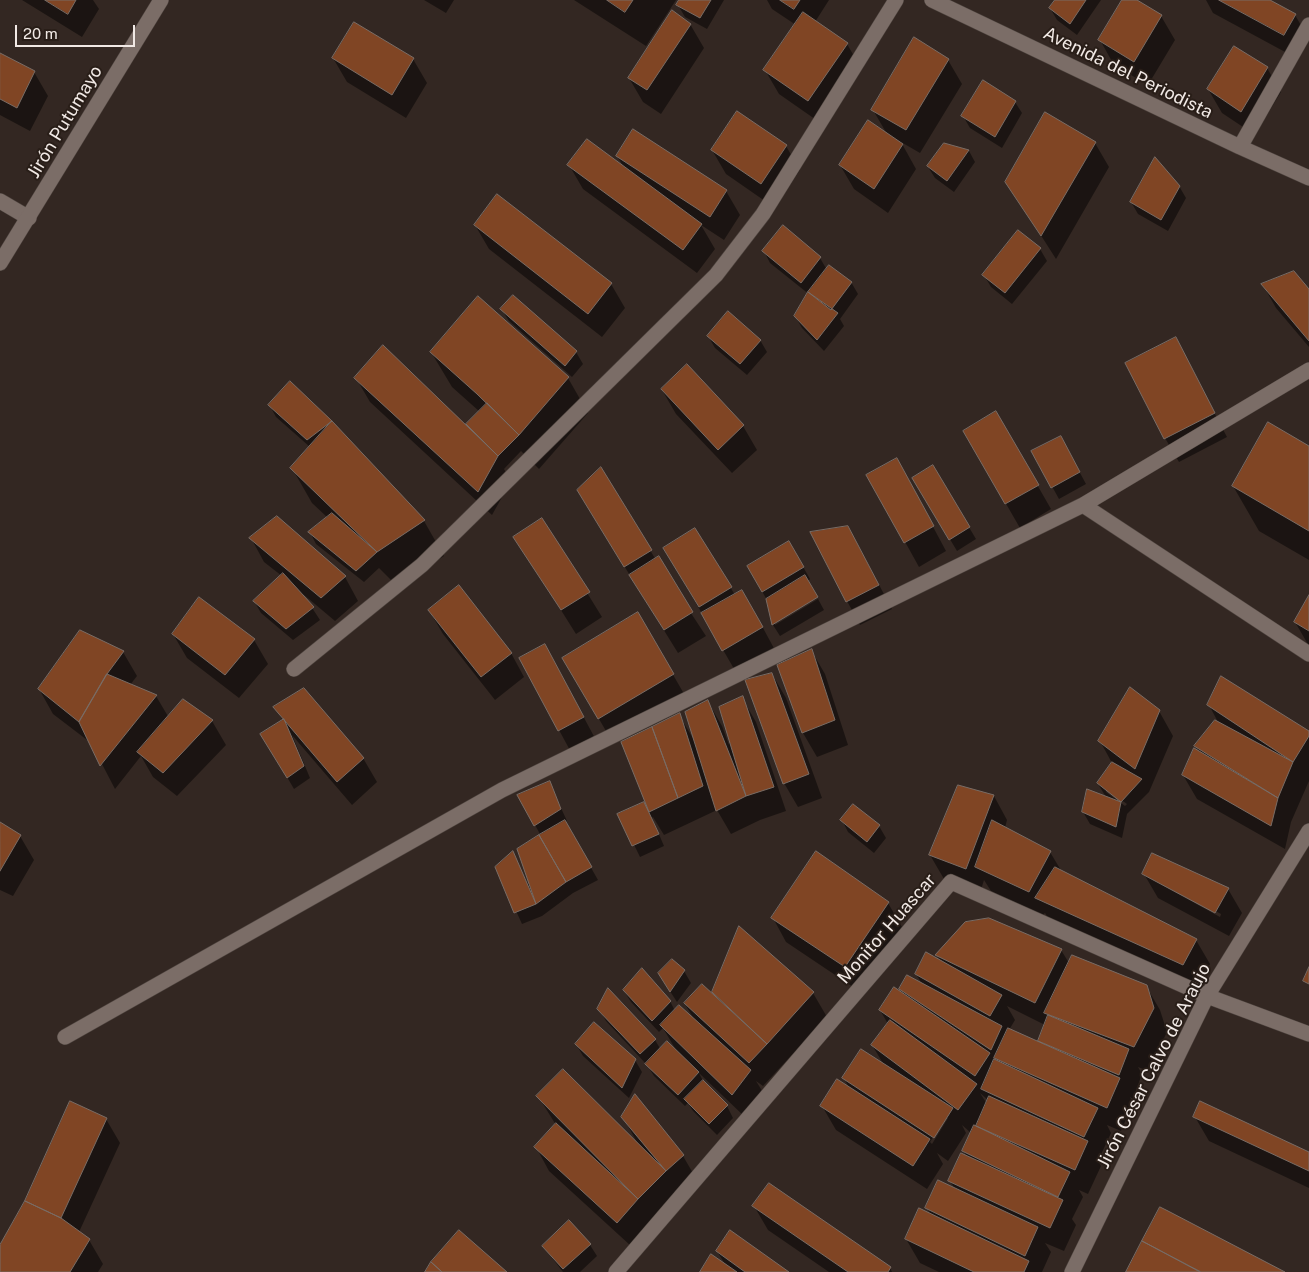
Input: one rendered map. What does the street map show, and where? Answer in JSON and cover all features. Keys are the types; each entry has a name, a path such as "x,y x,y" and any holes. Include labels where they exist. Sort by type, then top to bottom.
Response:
{"street":[{"name":"Jirón Putumayo","path":"0,263 161,0"},
{"path":"294,669 422,565 716,275 763,214 896,0"},
{"name":"Avenida del Periodista","path":"932,0 1240,148 1309,178"},
{"path":"1240,148 1309,26"},
{"path":"0,201 29,218"},
{"path":"65,1037 502,790 1083,505 1309,370"},
{"path":"1083,505 1309,654"},
{"name":"Jirón César Calvo de Araujo","path":"1072,1272 1207,996 1309,831"},
{"name":"Monitor Huascar","path":"616,1272 952,882 1207,996 1309,1034"}],"building":[{"path":"45,0 76,0 68,14"},
{"path":"607,0 633,0 625,12"},
{"path":"679,0 711,0 700,18 676,5"},
{"path":"780,0 800,0 794,9"},
{"path":"1055,0 1086,0 1070,24 1049,8"},
{"path":"1122,0 1137,0 1162,15 1134,62 1098,40"},
{"path":"1219,0 1270,0 1296,14 1284,35"},
{"path":"672,10 691,24 647,90 628,78"},
{"path":"803,12 848,43 808,101 763,70"},
{"path":"354,22 414,58 392,95 332,58"},
{"path":"914,37 949,59 906,130 871,110"},
{"path":"1234,46 1268,67 1241,112 1207,89"},
{"path":"0,53 35,71 17,108 0,99"},
{"path":"983,80 1016,101 995,137 961,116"},
{"path":"737,111 787,145 761,184 711,150"},
{"path":"1045,112 1096,142 1041,236 1005,182"},
{"path":"868,120 903,144 874,189 839,165"},
{"path":"633,129 727,190 710,217 616,156"},
{"path":"587,139 702,224 683,250 567,165"},
{"path":"944,143 969,150 947,181 927,166"},
{"path":"1155,157 1180,186 1161,220 1130,202"},
{"path":"497,194 612,283 588,314 474,225"},
{"path":"783,225 821,257 801,283 762,251"},
{"path":"1018,230 1041,248 1005,293 982,275"},
{"path":"829,265 852,282 831,310 808,292"},
{"path":"1294,271 1309,289 1309,341 1261,284"},
{"path":"808,292 838,313 817,340 794,316"},
{"path":"513,295 577,351 565,366 500,309"},
{"path":"478,296 569,377 519,435 430,352"},
{"path":"728,311 761,340 740,364 707,336"},
{"path":"1176,337 1215,413 1164,439 1125,363"},
{"path":"383,345 498,456 478,492 354,378"},
{"path":"687,364 744,425 718,450 661,389"},
{"path":"290,381 332,421 307,440 268,405"},
{"path":"487,403 519,435 498,456 466,424"},
{"path":"996,411 1039,485 1005,504 963,431"},
{"path":"332,421 425,520 377,552 290,468"},
{"path":"1268,422 1309,446 1309,531 1232,486"},
{"path":"1061,436 1080,472 1051,488 1031,451"},
{"path":"897,458 934,526 904,543 866,475"},
{"path":"933,465 970,527 949,540 912,478"},
{"path":"601,467 652,550 624,567 577,490"},
{"path":"332,513 377,552 356,571 308,532"},
{"path":"277,516 346,576 321,598 249,538"},
{"path":"542,518 590,592 561,610 513,537"},
{"path":"848,526 879,585 846,602 810,532"},
{"path":"695,528 732,587 699,607 663,548"},
{"path":"789,541 804,567 762,592 747,566"},
{"path":"659,556 693,612 664,630 629,575"},
{"path":"283,573 314,607 286,629 253,601"},
{"path":"805,575 818,597 772,625 766,599"},
{"path":"459,585 512,653 481,677 428,610"},
{"path":"742,590 763,627 722,651 701,613"},
{"path":"1309,595 1309,631 1294,622"},
{"path":"199,597 255,639 225,675 172,634"},
{"path":"638,612 674,674 598,719 562,658"},
{"path":"80,630 124,651 107,674 79,722 38,689"},
{"path":"545,644 584,717 558,731 519,658"},
{"path":"812,649 835,720 802,733 777,665"},
{"path":"772,673 809,774 783,784 745,680"},
{"path":"107,674 157,695 100,766 79,722"},
{"path":"1221,676 1309,731 1309,736 1293,762 1207,705"},
{"path":"1130,687 1160,710 1135,769 1098,741"},
{"path":"304,688 364,758 337,782 273,707"},
{"path":"743,696 774,787 746,796 719,707"},
{"path":"183,699 213,720 163,773 137,752"},
{"path":"708,700 746,796 716,811 685,712"},
{"path":"680,713 703,786 678,798 652,727"},
{"path":"284,719 304,766 287,778 260,734"},
{"path":"1215,720 1293,762 1278,798 1194,746"},
{"path":"652,727 678,798 649,812 621,742"},
{"path":"1194,748 1278,798 1271,826 1182,775"},
{"path":"1112,762 1142,779 1121,802 1097,783"},
{"path":"550,781 561,809 534,826 517,795"},
{"path":"958,785 994,795 966,869 929,855"},
{"path":"1087,789 1121,802 1116,827 1082,812"},
{"path":"644,802 659,834 632,846 617,814"},
{"path":"853,804 880,825 867,842 840,820"},
{"path":"565,820 592,867 566,882 539,835"},
{"path":"992,820 1051,851 1029,892 975,867"},
{"path":"0,822 21,835 0,871"},
{"path":"539,835 566,882 536,904 517,849"},
{"path":"513,851 536,904 514,913 495,867"},
{"path":"816,851 889,902 845,967 771,918"},
{"path":"1152,853 1229,888 1215,913 1142,874"},
{"path":"1055,867 1197,939 1183,965 1035,898"},
{"path":"989,918 1062,949 1035,1003 935,955 965,922"},
{"path":"739,926 814,992 767,1044 712,992"},
{"path":"926,952 1002,995 990,1016 915,974"},
{"path":"1072,955 1147,985 1154,1008 1134,1047 1044,1013"},
{"path":"672,959 685,970 670,992 658,973"},
{"path":"1309,967 1309,984 1303,981"},
{"path":"642,968 671,1001 652,1021 623,990"},
{"path":"907,975 1002,1026 991,1050 899,989"},
{"path":"702,984 767,1044 749,1063 684,1003"},
{"path":"894,987 990,1053 975,1076 879,1010"},
{"path":"608,988 656,1039 640,1054 597,1009"},
{"path":"679,1005 751,1070 732,1095 660,1025"},
{"path":"1048,1015 1129,1049 1119,1075 1038,1041"},
{"path":"890,1020 977,1084 958,1110 871,1045"},
{"path":"594,1022 636,1059 622,1088 575,1044"},
{"path":"1008,1028 1120,1078 1107,1108 994,1058"},
{"path":"667,1041 699,1072 678,1095 645,1064"},
{"path":"861,1049 953,1108 934,1138 842,1078"},
{"path":"994,1059 1098,1108 1084,1137 981,1089"},
{"path":"563,1069 666,1171 638,1199 536,1096"},
{"path":"837,1079 930,1139 913,1166 820,1106"},
{"path":"703,1080 728,1105 709,1124 684,1099"},
{"path":"635,1094 684,1155 666,1171 621,1117"},
{"path":"989,1096 1088,1141 1075,1170 976,1126"},
{"path":"70,1101 107,1118 61,1218 25,1201"},
{"path":"1200,1101 1309,1152 1309,1171 1193,1117"},
{"path":"556,1123 638,1199 617,1223 534,1147"},
{"path":"974,1125 1070,1172 1058,1197 962,1151"},
{"path":"961,1153 1063,1200 1050,1228 948,1181"},
{"path":"938,1180 1038,1227 1025,1256 925,1208"},
{"path":"769,1183 891,1267 888,1272 848,1272 752,1206"},
{"path":"25,1201 61,1218 90,1239 70,1272 0,1272 0,1245"},
{"path":"1160,1207 1285,1272 1201,1272 1142,1241"},
{"path":"919,1208 1029,1261 1024,1272 974,1272 905,1239"},
{"path":"569,1220 591,1244 563,1269 542,1246"},
{"path":"459,1230 507,1272 442,1272 431,1262"},
{"path":"730,1230 789,1272 745,1272 716,1251"},
{"path":"1142,1241 1200,1272 1126,1272"},
{"path":"711,1254 737,1272 700,1272"},
{"path":"431,1262 442,1272 425,1272"}]}
